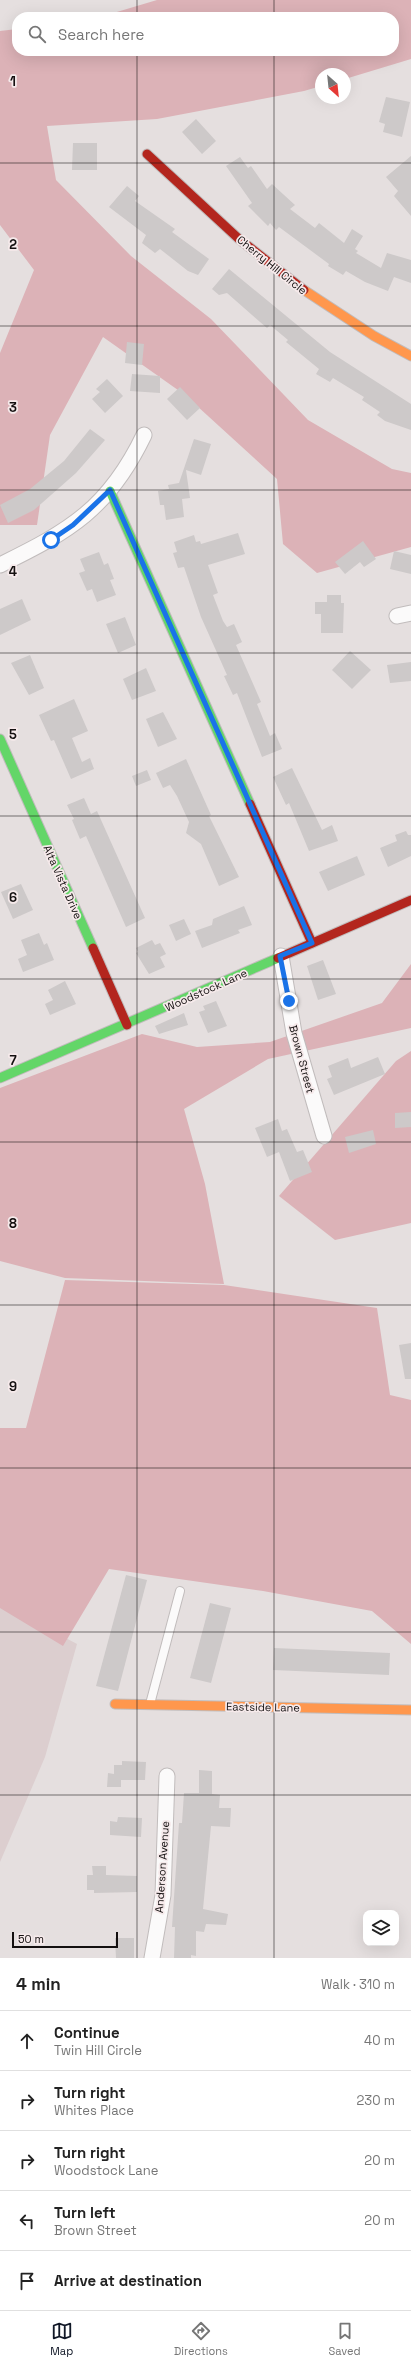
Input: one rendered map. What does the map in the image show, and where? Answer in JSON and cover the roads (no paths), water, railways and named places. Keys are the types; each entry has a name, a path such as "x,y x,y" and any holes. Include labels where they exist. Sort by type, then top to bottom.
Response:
{"street":[{"name":"Cherry Hill Circle","path":"147,154 221,225 284,277 331,310 378,340 411,356"},
{"path":"0,565 51,540 73,525 110,490 135,454 144,435"},
{"path":"110,490 312,943"},
{"name":"Alta Vista Drive","path":"0,739 127,1025"},
{"name":"Woodstock Lane","path":"0,1078 127,1025 280,956 411,900"},
{"name":"Brown Street","path":"280,956 294,1033 324,1136"},
{"name":"Eastside Lane","path":"115,1704 411,1710"},
{"name":"Anderson Avenue","path":"152,1958 163,1895 167,1776"}],"lane":[{"path":"150,1705 180,1591"}]}
